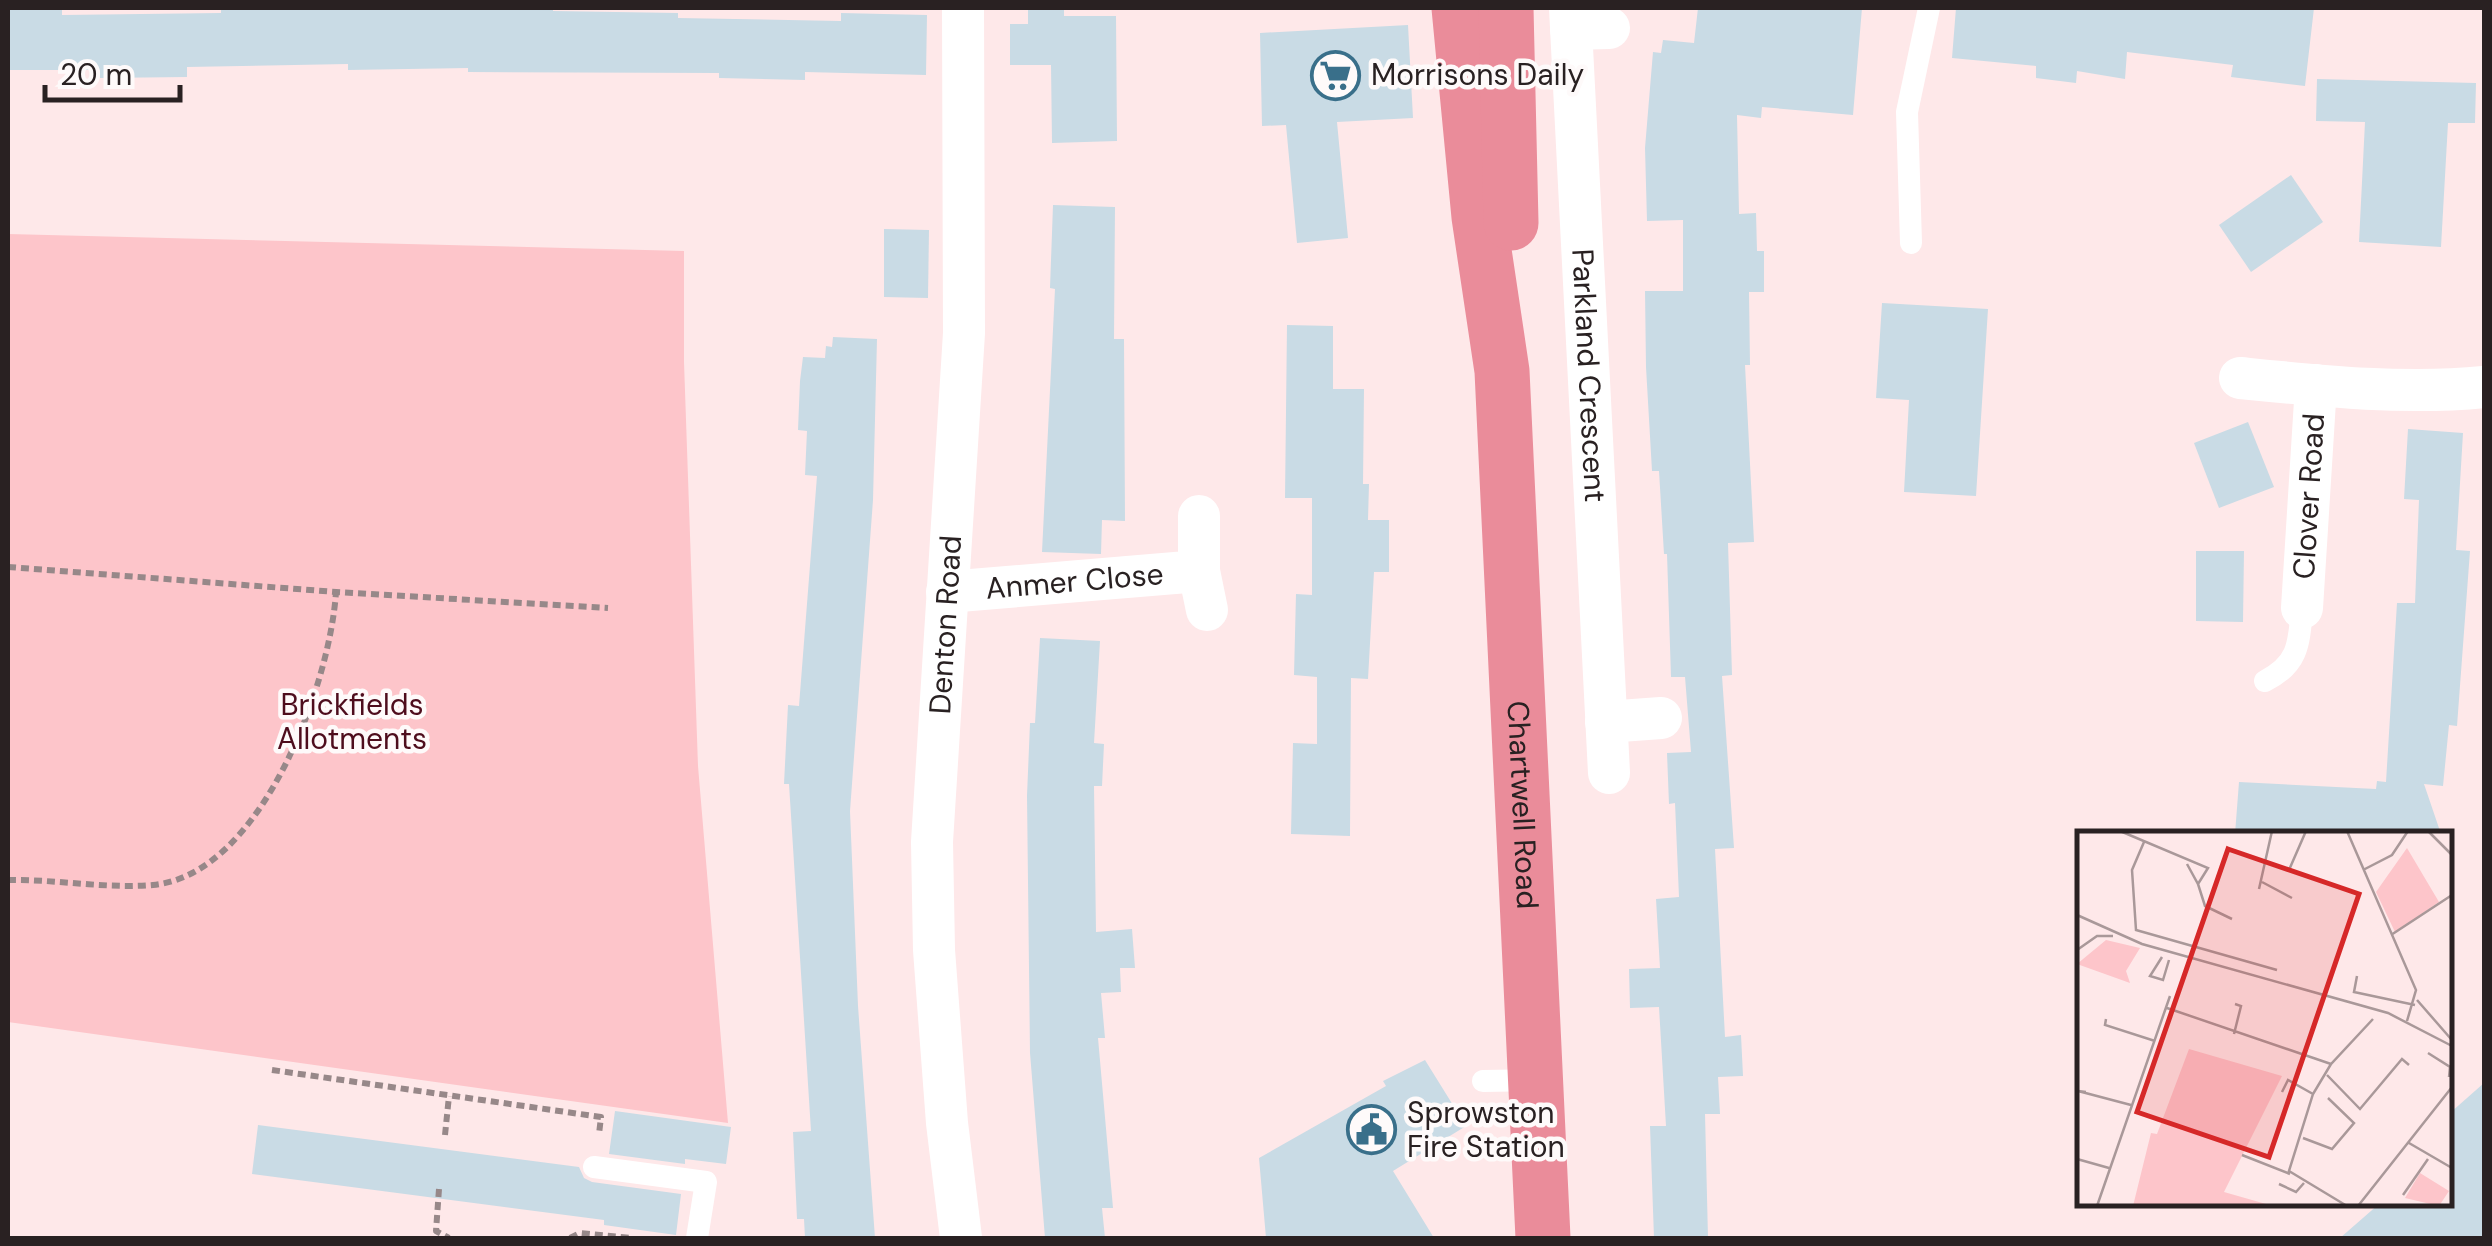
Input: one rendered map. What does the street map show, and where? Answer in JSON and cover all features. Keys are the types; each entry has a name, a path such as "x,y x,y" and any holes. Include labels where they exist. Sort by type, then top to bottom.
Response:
{"highway":[{"name":"Chartwell Road","path":"1458,8 1479,217 1502,371"},
{"name":"Chartwell Road","path":"1506,8 1512,214 1502,371 1509,1081 1543,1238"}],"street":[{"name":"Denton Road","path":"961,1238 947,1123 934,950 932,842 964,333 963,8"},
{"name":"Parkland Crescent","path":"1583,21 1609,774"},
{"name":"Clover Road","path":"2240,378 2420,389 2484,387"},
{"name":"Clover Road","path":"2302,608 2316,385"},
{"name":"Anmer Close","path":"946,592 1203,591 1199,516"},
{"path":"1606,722 1661,718"}],"lane":[{"path":"1911,242 1907,112 1929,8"},
{"path":"2265,682 2284,672 2298,646 2302,608"},
{"path":"594,1167 706,1182 696,1238"}],"path":[{"path":"8,566 336,592 608,608"},
{"path":"8,880 155,885 203,868 247,824 284,770 316,694 334,625 336,592"},
{"path":"272,1070 601,1117 599,1136"},
{"path":"445,1136 449,1096"},
{"path":"440,1189 436,1231 449,1238"},
{"path":"570,1238 580,1233 630,1238"}],"green space":[{"name":"Brickfields Allotments","path":"8,234 684,251 684,362 698,766 728,1123 8,1022"}],"building":[{"path":"8,8 62,8 62,15 221,13 221,8 553,8 678,13 678,18 841,21 841,13 927,15 926,75 805,72 805,80 719,78 719,73 348,70 348,64 187,67 187,77 100,78 100,70 8,70"},
{"path":"1028,8 1064,8 1064,16 1116,16 1117,141 1052,143 1051,65 1010,65 1010,24 1028,24"},
{"path":"1698,8 1862,8 1853,115 1762,107 1761,118 1737,115 1739,214 1756,213 1757,251 1764,251 1764,292 1749,292 1750,365 1745,365 1754,542 1728,543 1732,675 1722,676 1734,848 1715,849 1725,1037 1741,1035 1743,1076 1718,1077 1720,1114 1705,1114 1708,1238 1654,1238 1650,1126 1666,1126 1659,1007 1630,1008 1629,969 1660,968 1656,899 1679,897 1675,803 1669,804 1667,753 1691,752 1685,677 1671,677 1667,554 1659,471 1652,471 1646,367 1645,291 1683,291 1683,220 1647,221 1645,148 1653,52 1661,53 1663,40 1694,43"},
{"path":"1956,8 2314,8 2305,86 2231,77 2233,65 2127,52 2125,79 2077,71 2076,83 2036,78 2036,66 1952,58"},
{"name":"Morrisons Daily","path":"1408,25 1413,118 1337,122 1348,238 1297,243 1286,125 1262,126 1260,33"},
{"path":"2317,79 2476,83 2475,123 2448,123 2441,247 2359,242 2365,122 2316,121"},
{"path":"2291,175 2323,222 2251,272 2219,225"},
{"path":"1053,205 1115,207 1114,339 1124,339 1125,521 1102,520 1101,554 1042,552 1055,289 1050,288"},
{"path":"884,229 929,230 928,298 884,297"},
{"path":"1882,303 1988,309 1976,496 1904,492 1909,400 1876,398"},
{"path":"1287,325 1333,326 1333,389 1364,389 1363,484 1369,484 1368,520 1389,520 1389,572 1374,572 1368,679 1351,678 1350,836 1291,834 1293,743 1317,744 1317,677 1294,675 1296,594 1312,595 1312,498 1285,498"},
{"path":"833,337 877,339 873,500 850,811 858,1006 875,1238 805,1238 804,1219 797,1219 793,1132 811,1131 789,784 784,784 788,705 799,706 817,476 805,475 807,431 798,430 800,381 803,357 825,358 826,346 832,347"},
{"path":"2248,422 2274,487 2219,508 2194,443"},
{"path":"2408,429 2463,433 2456,550 2470,551 2457,726 2449,725 2443,786 2424,784 2440,831 2235,831 2239,782 2376,789 2377,781 2386,782 2397,603 2415,603 2419,500 2404,499"},
{"path":"2196,551 2244,551 2243,622 2196,621"},
{"path":"1040,638 1100,641 1094,743 1104,744 1102,786 1094,786 1096,932 1132,929 1135,968 1120,968 1121,992 1101,993 1105,1038 1098,1038 1113,1208 1102,1208 1105,1238 1045,1238 1030,1053 1027,796"},
{"path":"1425,1060 1466,1126 1393,1171 1434,1238 1266,1238 1259,1158 1386,1086 1383,1081"},
{"path":"2484,1083 2484,1238 2340,1238 2377,1206 2452,1206 2452,1111"},
{"path":"615,1111 731,1127 726,1164 685,1159 685,1164 609,1154"},
{"path":"258,1125 579,1167 584,1178 592,1182 681,1194 676,1235 604,1225 604,1220 252,1174"}],"place":[{"name":"Morrisons Daily","path":"1336,75"},
{"name":"Sprowston Fire Station","path":"1372,1130"}]}
